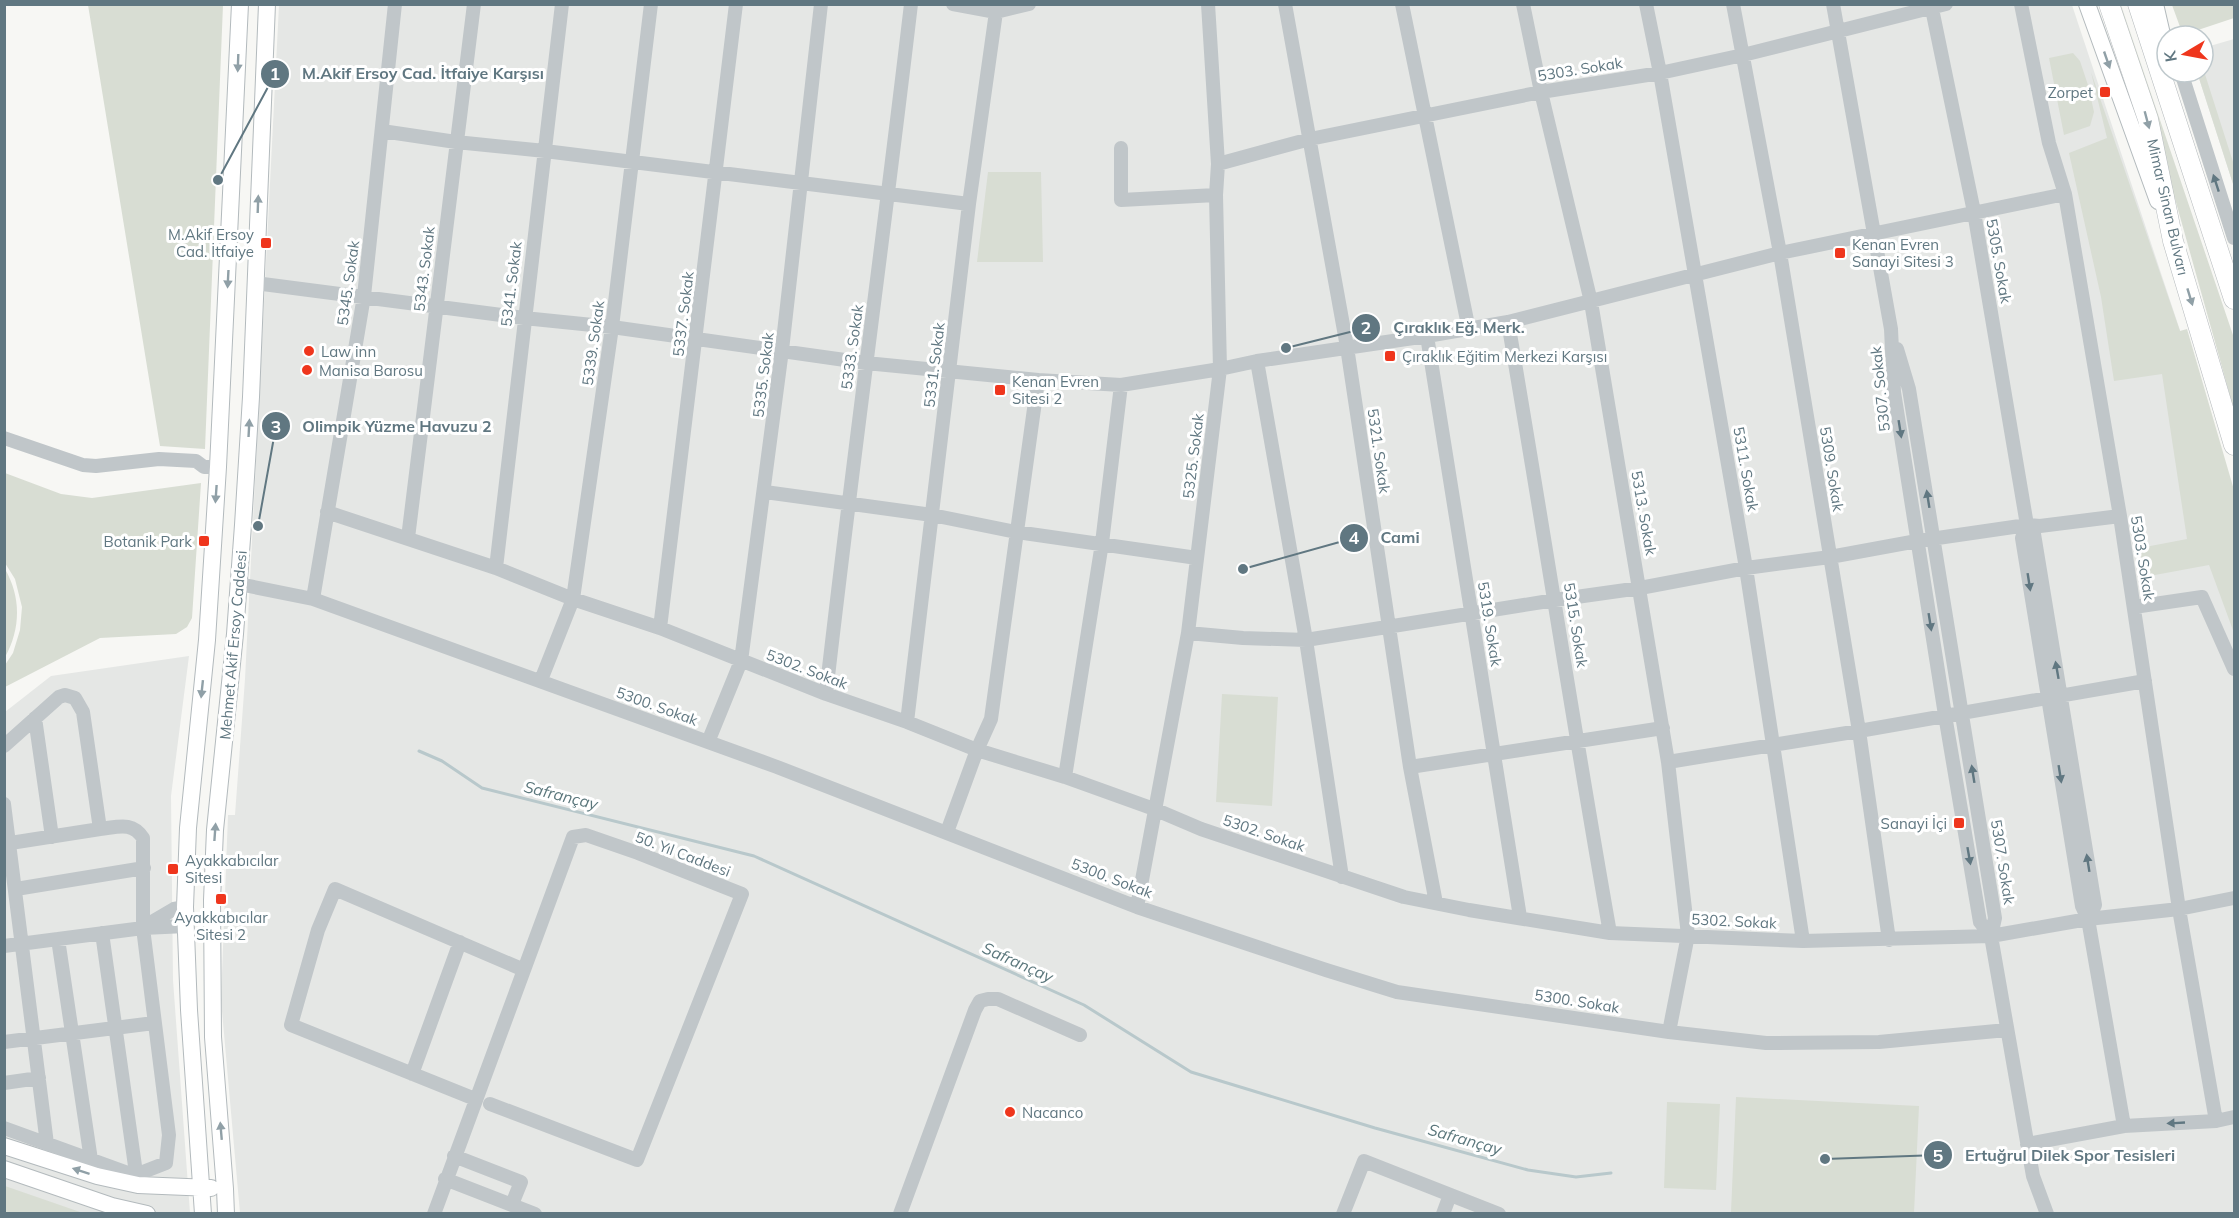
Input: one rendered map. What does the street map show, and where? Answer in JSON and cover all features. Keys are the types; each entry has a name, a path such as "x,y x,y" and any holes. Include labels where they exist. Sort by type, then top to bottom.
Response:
{"highway":[{"name":"Mimar Sinan Bulvarı","path":"2109,4 2148,120 2173,241 2235,445"},
{"name":"Mimar Sinan Bulvarı","path":"2138,4 2227,245 2235,299"}],"main road":[{"name":"Mehmet Akif Ersoy Caddesi","path":"203,1214 189,1010 185,907 188,828 207,640 218,467 240,4"},
{"name":"Mehmet Akif Ersoy Caddesi","path":"226,1214 213,1037 214,830 239,584 251,397 267,4"},
{"path":"2087,4 2173,241"},
{"path":"2155,4 2160,24"},
{"path":"2175,84 2227,245"},
{"path":"4,1146 97,1176 138,1185 225,1190"},
{"path":"4,1169 112,1206 147,1214"}],"street":[{"name":"5345. Sokak","path":"313,599 364,296 395,4"},
{"name":"5343. Sokak","path":"408,538 474,4"},
{"name":"5341. Sokak","path":"496,568 562,4"},
{"name":"5339. Sokak","path":"541,680 573,598 612,327 651,4"},
{"name":"5337. Sokak","path":"660,628 736,4"},
{"name":"5335. Sokak","path":"708,742 741,661 765,492 821,4"},
{"name":"5333. Sokak","path":"826,694 911,4"},
{"path":"953,4 996,12 1029,4"},
{"name":"5325. Sokak","path":"1137,907 1188,633 1220,369 1216,195 1218,164 1208,4"},
{"name":"5321. Sokak","path":"1285,4 1347,347 1410,767 1436,903"},
{"path":"1402,4 1469,330"},
{"name":"5313. Sokak","path":"1523,4 1541,92 1591,302 1668,762 1688,935 1669,1032"},
{"name":"5311. Sokak","path":"1646,4 1746,568 1803,941"},
{"name":"5309. Sokak","path":"1733,4 1780,253 1859,731 1889,940"},
{"name":"5307. Sokak","path":"1833,4 1891,329 1909,389 1995,918 1991,936"},
{"name":"5303. Sokak","path":"1218,164 1310,139 1541,92 1660,73 1743,55 1946,4"},
{"name":"5303. Sokak","path":"2021,4 2049,143 2065,195 2120,516 2179,909 2216,1121"},
{"path":"2155,4 2164,24"},
{"name":"5305. Sokak","path":"1931,6 1974,212 2027,525 2034,534 2055,698 2095,905 2088,919 2124,1126"},
{"name":"5331. Sokak","path":"908,722 969,204 996,12"},
{"path":"2184,84 2227,245"},
{"path":"382,131 969,204"},
{"path":"1121,148 1121,200 1216,195"},
{"path":"255,283 524,318 612,327 866,363 1038,380 1121,385 1220,369 1257,360 1469,330 1591,302 1780,253 1874,232 2065,195"},
{"name":"5315. Sokak","path":"1508,322 1556,600 1576,742 1610,933"},
{"name":"5307. Sokak","path":"1891,329 1894,392 1945,716 1980,922 1991,936"},
{"name":"5319. Sokak","path":"1427,336 1520,917"},
{"path":"1257,360 1306,640 1342,876"},
{"path":"947,832 991,719 1038,380"},
{"path":"1065,777 1102,543 1121,385"},
{"path":"4,438 83,465 96,466 159,459 196,461 204,468 218,467"},
{"path":"765,492 932,515 1016,531 1197,558"},
{"name":"5302. Sokak","path":"327,512 496,568 660,628 826,694 908,722 977,750 1065,777 1154,809 1201,829 1404,897 1610,933 1803,941 1991,936 2088,919 2179,909 2235,898"},
{"path":"1188,633 1306,640 1640,588 1746,568 1830,557 1934,538 2027,525 2040,526 2120,516"},
{"name":"5300. Sokak","path":"239,584 313,599 708,742 1137,907 1397,992 1669,1032 1766,1042 1878,1042 2007,1030"},
{"path":"2134,607 2202,597 2235,669"},
{"path":"1668,762 2145,681"},
{"path":"4,746 53,702 65,695 75,698 84,712 100,829"},
{"path":"35,718 52,837"},
{"path":"1410,767 1662,728"},
{"path":"4,804 7,844 23,943 47,1144"},
{"path":"4,1128 128,1173 143,1172 166,1163 169,1135 143,927 143,838 138,830 130,826 7,844"},
{"name":"50. Yıl Caddesi","path":"434,1214 573,837 586,835 742,894 638,1160 490,1104"},
{"path":"15,889 144,868"},
{"path":"475,1099 291,1025 318,930 335,889 524,970"},
{"path":"143,927 174,909 185,907"},
{"path":"4,946 143,927 186,926"},
{"path":"102,933 136,1173"},
{"path":"1991,936 2033,1176 2047,1214"},
{"path":"58,939 91,1160"},
{"path":"412,1074 460,942"},
{"path":"900,1214 975,1010 981,1001 998,999 1080,1035"},
{"path":"4,1042 154,1023"},
{"path":"4,1083 39,1078"},
{"path":"2027,1144 2124,1126 2216,1121 2235,1117"},
{"path":"454,1156 521,1182 512,1204"},
{"path":"1343,1214 1364,1161 1499,1214"},
{"path":"485,1194 493,1171"},
{"path":"445,1179 535,1214"},
{"path":"1443,1214 1450,1195"}],"shaded area":[{"path":"88,5 223,5 205,449 160,446"},
{"path":"279,5 2072,5 2234,493 2234,1213 240,1213 221,1000 228,815 235,815 245,679"},
{"path":"2112,5 2121,5 2234,338 2234,410 2172,188"},
{"path":"2172,5 2234,5 2234,18 2215,24 2179,24"},
{"path":"2234,39 2234,187 2201,84 2215,84 2215,45"},
{"path":"2073,53 2080,61 2094,112 2090,126 2064,135 2049,58"},
{"path":"2091,72 2180,331 2187,329 2234,490 2234,633 2209,565 2144,577 2140,548 2187,539 2162,374 2114,381 2101,297 2069,153 2107,138"},
{"path":"2201,84 2208,84 2234,165 2234,187"},
{"path":"988,172 1041,172 1043,262 977,262"},
{"path":"5,473 61,494 92,498 201,483 192,618 187,627 176,634 100,638 5,687 5,665 13,653 20,630 22,607 15,579 5,563"},
{"path":"5,569 14,590 17,613 14,635 5,657"},
{"path":"189,656 171,796 173,980 190,1213 5,1214 5,712 51,676"},
{"path":"1222,694 1278,697 1272,806 1216,802"},
{"path":"1736,1097 1919,1106 1914,1213 1731,1212"},
{"path":"1667,1102 1720,1104 1716,1190 1664,1188"},
{"path":"5,1186 83,1213 5,1213"}],"waterway":[{"name":"Safrançay","path":"419,751 442,761 482,788 754,856 1084,1005 1191,1072 1375,1128 1528,1170 1576,1177 1611,1173"}],"place":[{"name":"Zorpet","path":"2105,92"},
{"name":"M.Akif Ersoy Cad. İtfaiye Karşısı","path":"218,180"},
{"name":"M.Akif Ersoy Cad. İtfaiye","path":"266,243"},
{"name":"Kenan Evren Sanayi Sitesi 3","path":"1840,253"},
{"name":"Çıraklık Eğ. Merk.","path":"1286,348"},
{"name":"Law inn","path":"309,351"},
{"name":"Çıraklık Eğitim Merkezi Karşısı","path":"1390,356"},
{"name":"Manisa Barosu","path":"307,370"},
{"name":"Kenan Evren Sitesi 2","path":"1000,390"},
{"name":"Olimpik Yüzme Havuzu 2","path":"258,526"},
{"name":"Botanik Park","path":"204,541"},
{"name":"Cami","path":"1243,569"},
{"name":"Sanayi İçi","path":"1959,823"},
{"name":"Ayakkabıcılar Sitesi","path":"173,869"},
{"name":"Ayakkabıcılar Sitesi 2","path":"221,899"},
{"name":"Nacanco","path":"1010,1112"},
{"name":"Ertuğrul Dilek Spor Tesisleri","path":"1825,1159"}]}
